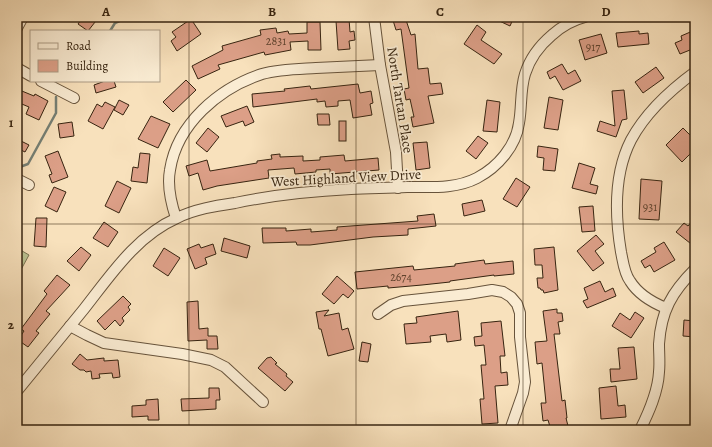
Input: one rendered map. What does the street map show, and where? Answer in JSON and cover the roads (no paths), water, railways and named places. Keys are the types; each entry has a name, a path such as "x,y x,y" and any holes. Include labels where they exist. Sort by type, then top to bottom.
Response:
{"street":[{"path":"17,28 23,17"},
{"name":"North Tartan Place","path":"374,17 380,65 396,152 398,188"},
{"name":"West Highland View Drive","path":"17,391 127,254 151,233 176,218 202,209 272,196 308,192 459,185 478,178 495,166 506,153 515,138 519,124 524,76 532,57 542,43 560,29 579,18 585,17"},
{"path":"176,218 169,191 169,171 174,151 190,123 212,101 237,84 263,74 288,69 380,65"},
{"path":"17,68 30,75"},
{"path":"666,308 650,301 639,292 629,280 623,264 619,239 617,218 618,195 622,166 630,142 645,118 660,101 695,72"},
{"path":"43,82 74,98"},
{"path":"17,179 29,185"},
{"path":"640,430 651,408 657,385 659,373 659,344 666,308 682,282 695,269"},
{"path":"378,314 391,305 403,301 492,290 503,292 511,296 517,304 520,313 520,337 525,382 523,394 510,430"},
{"path":"70,326 86,336 104,343 182,354 211,360 225,367 263,402"}],"waterway":[{"path":"111,30 115,23 128,17"},
{"path":"17,168 28,164 56,113 56,97"}]}
